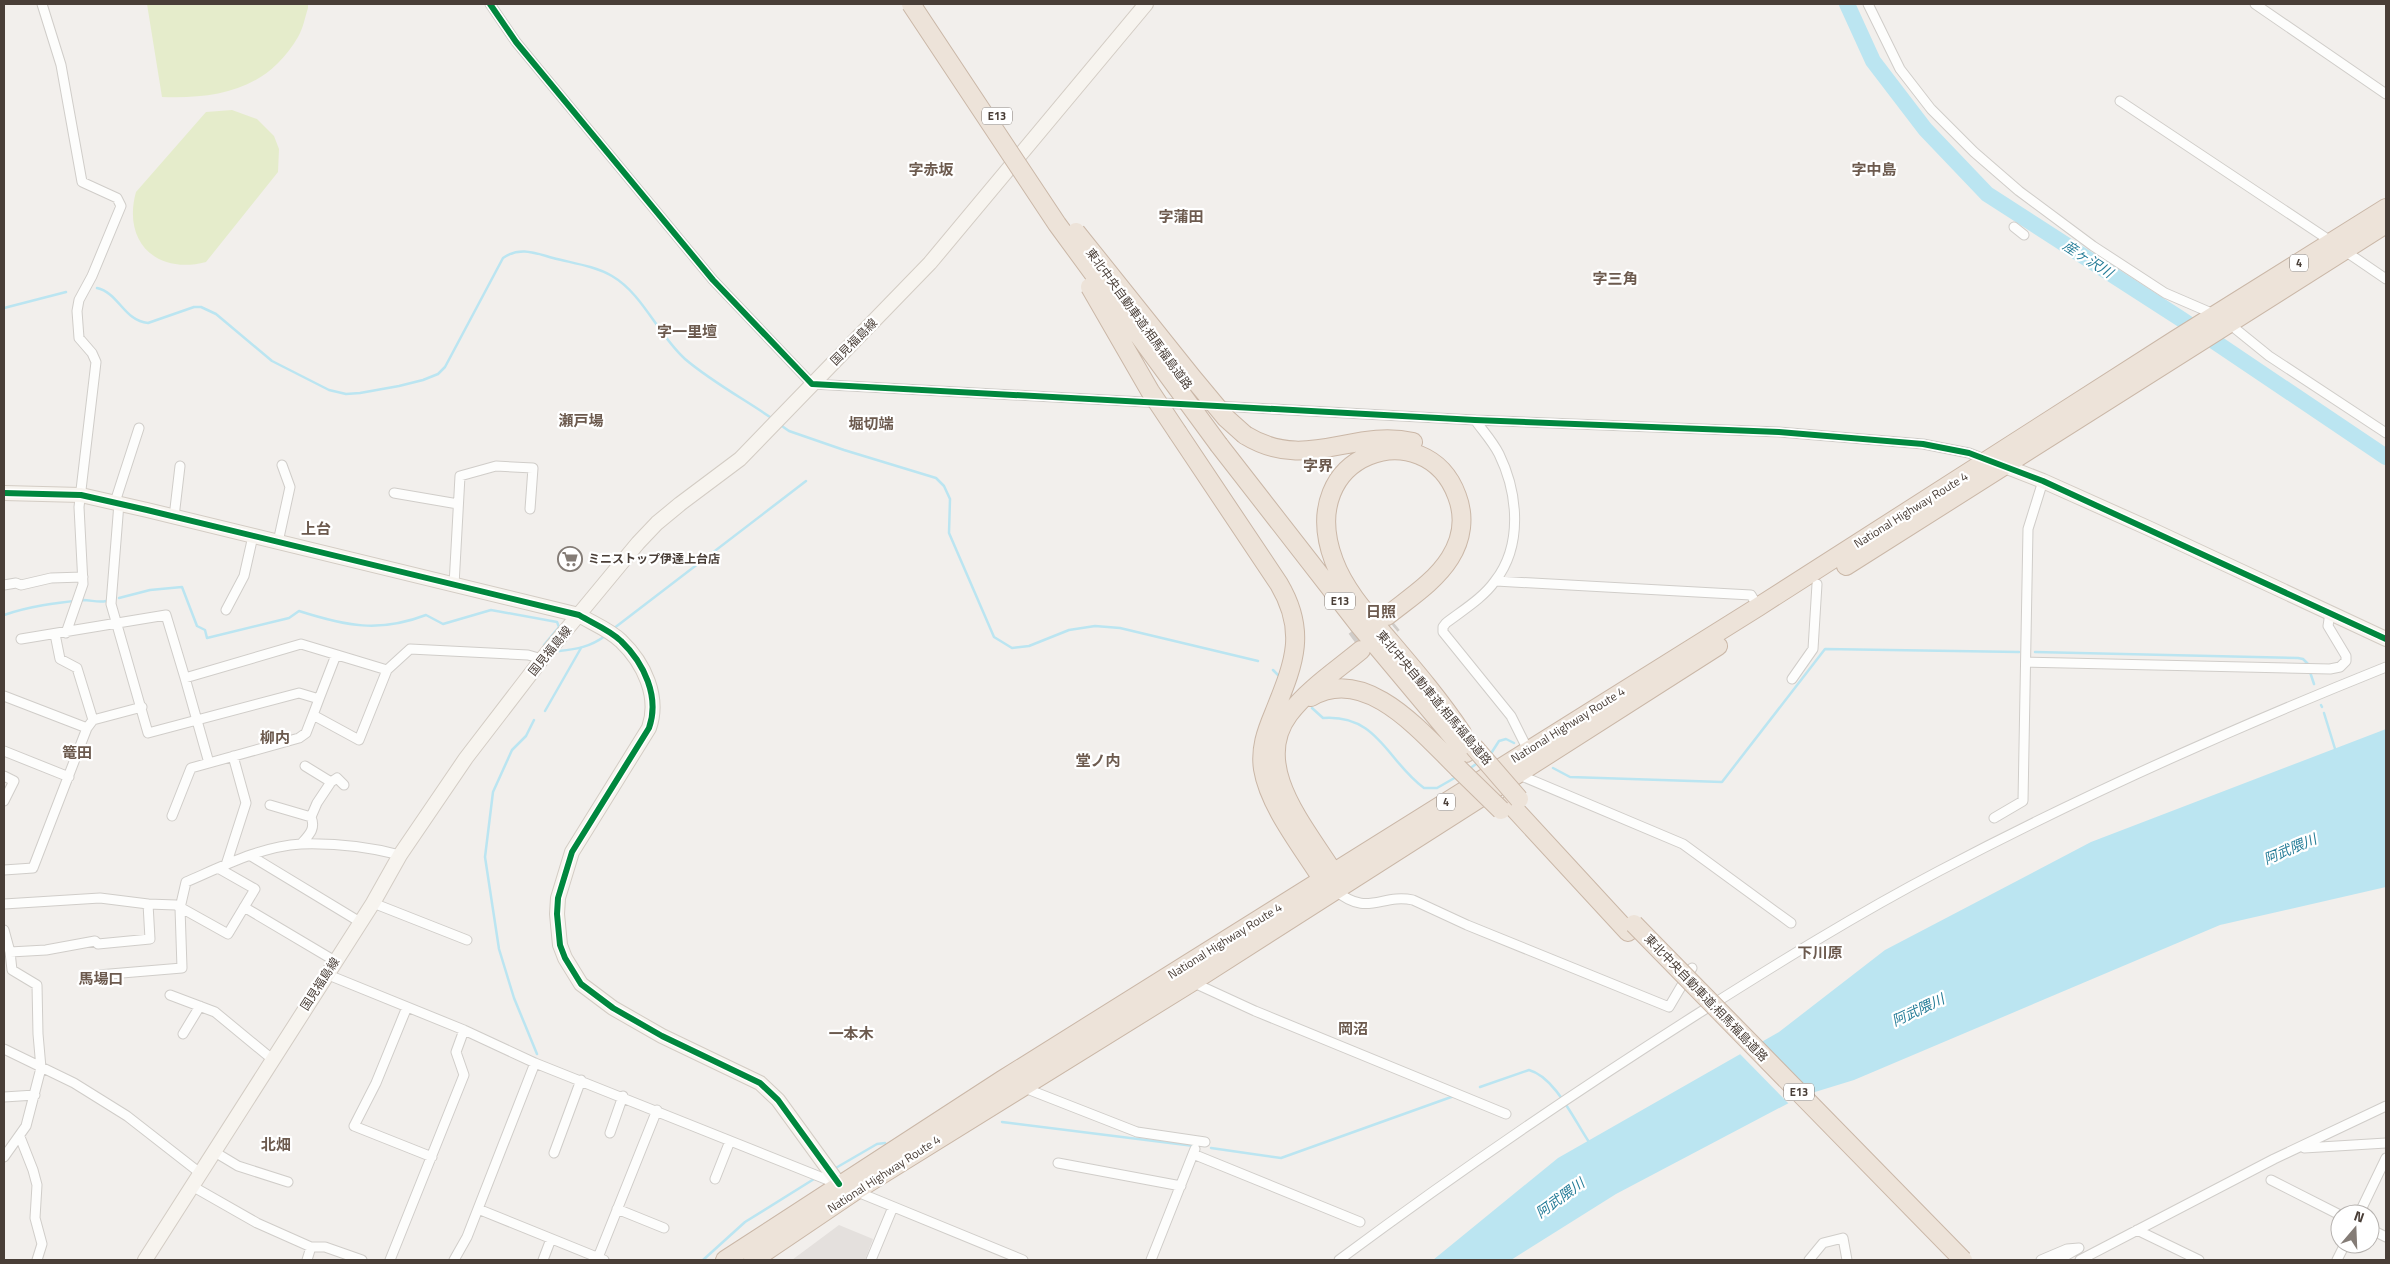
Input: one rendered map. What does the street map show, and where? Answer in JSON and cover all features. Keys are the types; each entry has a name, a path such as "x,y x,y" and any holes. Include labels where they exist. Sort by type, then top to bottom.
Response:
{"highway":[{"name":"東北中央自動車道;相馬福島道路","path":"911,4 1065,226 1224,443 1360,625 1466,756 1611,914 1631,928 1963,1260"},
{"name":"東北中央自動車道;相馬福島道路","path":"923,4 1065,226"},
{"name":"National Highway Route 4","path":"725,1260 839,1184 1002,1080 1817,584 1997,463 2338,246 2386,208"},
{"name":"National Highway Route 4","path":"2338,246 2386,224"},
{"path":"1065,226 1150,391 1279,584 1291,607 1297,630 1295,654 1263,746 1266,780 1276,805 1330,880"},
{"path":"1065,226 1226,418 1246,435 1269,447 1292,452 1380,440 1403,440 1420,444 1437,453 1457,471 1466,486 1472,506 1472,526 1467,546 1458,565 1444,582 1390,620 1445,565 1457,544 1462,524 1460,506 1453,485 1445,473 1426,458 1410,453 1393,451 1376,453 1358,461 1343,472 1333,487 1327,506 1325,524 1334,563 1344,582 1360,606 1446,708 1462,733"},
{"name":"東北中央自動車道;相馬福島道路","path":"1224,443 1462,733 1466,756"},
{"name":"National Highway Route 4","path":"1512,768 1528,750 1758,607 1997,463"},
{"path":"1273,716 1295,691 1357,646 1296,706 1278,734 1275,755 1279,777 1289,800 1330,880"},
{"path":"1296,706 1320,692 1348,688 1362,691 1390,706 1408,720 1466,756 1510,804"},
{"name":"東北中央自動車道;相馬福島道路","path":"1510,804 1951,1260"},
{"name":"National Highway Route 4","path":"753,1260 855,1191 1192,982 1330,880"}],"street":[{"path":"42,4 61,65 82,182 117,198 121,206 90,282 79,300 77,311 79,338 92,353 96,362 79,507 83,577 66,633"},
{"path":"490,4 516,42 713,280 812,384 1475,420 1779,432 1923,444 1968,453 2043,481 2386,639"},
{"name":"国見福島線","path":"145,1260 373,903 400,855 466,758 542,659 656,524 740,459 930,263 1146,4"},
{"path":"1868,4 1900,69 1931,109 1974,152 2019,191 2100,250 2164,293 2220,321 2269,356 2386,433"},
{"path":"2255,4 2386,94"},
{"path":"2120,101 2386,279"},
{"path":"2014,227 2024,235"},
{"path":"1475,420 1498,452 1508,474 1515,519 1512,542 1496,581 1483,595 1446,623 1443,627 1443,632 1511,716 1528,750"},
{"path":"139,428 117,503 111,604 148,733 299,693 319,699"},
{"path":"278,542 290,487 282,465"},
{"path":"174,517 180,466"},
{"path":"454,585 460,476 496,466 533,468 530,509"},
{"path":"1994,818 2023,801 2028,529 2043,481"},
{"path":"4,493 81,495 117,503 579,615 620,640 634,656 649,684 654,700 654,714 649,728 572,852 558,898 557,914 560,945 565,958 582,984 613,1008 662,1036 760,1083 778,1100 839,1184"},
{"path":"394,493 458,504"},
{"path":"226,610 244,576 253,536"},
{"path":"4,585 16,583 20,585 51,578 83,577"},
{"path":"1496,581 1751,595 1758,607"},
{"path":"1792,678 1813,649 1817,584"},
{"path":"2026,662 2330,669 2340,667 2346,661 2346,656 2328,626 2330,612"},
{"path":"21,640 166,616 209,763"},
{"path":"55,634 60,659 77,668 94,720"},
{"path":"185,678 301,644 387,670"},
{"path":"313,715 359,740 387,670 397,658 410,649 528,655 542,659"},
{"path":"172,816 191,768 299,738 306,733 336,655"},
{"path":"1339,1260 1412,1205 1563,1100 1735,990 1855,918 1938,872 2134,774 2386,666"},
{"path":"4,696 87,728"},
{"path":"4,870 33,868 87,728 94,720 142,707"},
{"path":"4,751 69,777"},
{"path":"222,867 246,803 233,756"},
{"path":"305,766 331,782"},
{"path":"1512,768 1683,844 1791,923"},
{"path":"4,776 14,781 4,801"},
{"path":"301,844 311,833 314,824 311,817 317,803 331,782 337,778 344,785"},
{"path":"270,805 311,817"},
{"path":"98,975 182,968 180,908 186,882 222,867 251,856 282,847 301,844 374,849 400,855"},
{"path":"251,856 360,922"},
{"path":"4,904 100,898 148,904 176,905 228,934 255,889 222,867"},
{"path":"1330,880 1352,902 1365,905 1406,898 1413,900 1467,925 1669,1007 1692,968"},
{"path":"373,903 467,940"},
{"path":"10,952 46,950 95,941 98,944 150,939 148,904"},
{"path":"244,907 335,961"},
{"path":"4,930 10,952 12,970 36,985 41,1068 26,1126 4,1157"},
{"path":"326,974 464,1030 535,1063 623,1096 1023,1260"},
{"path":"1192,982 1255,1011 1506,1114"},
{"path":"170,995 215,1012 272,1059"},
{"path":"183,1034 200,1006"},
{"path":"407,1007 376,1083 354,1126 432,1157"},
{"path":"390,1260 464,1075 456,1052 464,1030"},
{"path":"4,1049 74,1083 127,1116 200,1173"},
{"path":"454,1260 478,1209 535,1063"},
{"path":"554,1153 581,1080"},
{"path":"1002,1080 1137,1132 1202,1142 1194,1154 1151,1260"},
{"path":"4,1097 35,1095"},
{"path":"610,1133 623,1096"},
{"path":"2080,1260 2299,1148 2386,1106"},
{"path":"478,1209 598,1257 657,1110"},
{"path":"20,1137 37,1186 35,1218 42,1244 37,1260"},
{"path":"715,1179 730,1141"},
{"path":"2299,1148 2386,1143 2386,1147"},
{"path":"213,1151 238,1166 288,1182"},
{"path":"1194,1154 1360,1222"},
{"path":"2364,1204 2386,1158"},
{"path":"1058,1163 1181,1186"},
{"path":"2271,1180 2330,1210"},
{"path":"192,1186 257,1223 310,1247 324,1247 362,1260"},
{"path":"871,1260 893,1207"},
{"path":"617,1210 664,1228"},
{"path":"2137,1230 2199,1260"},
{"path":"1809,1260 1823,1243 1843,1238 1847,1260"},
{"path":"543,1260 551,1239"},
{"path":"307,1260 310,1247"},
{"path":"2041,1260 2067,1249 2079,1248 2058,1260"}],"green space":[{"path":"147,4 308,4 308,8 300,34 286,55 272,69 256,80 239,88 221,93 203,96 162,97"},
{"path":"232,110 257,119 274,136 279,149 278,172 206,262 188,265 172,264 159,259 147,251 139,240 134,226 133,210 136,192 206,112"}],"shaded area":[{"path":"839,1225 873,1239 865,1260 792,1260"}],"water":[{"name":"阿武隈川","path":"2386,729 2386,887 2220,925 1854,1080 1802,1096 1616,1194 1511,1260 1433,1260 1558,1158 1779,1032 1885,950 2091,842"}],"pier":[{"path":"1757,1041 1803,1098 1790,1105 1738,1052"}],"waterway":[{"name":"産ヶ沢川","path":"1847,4 1873,61 1925,129 1987,194 2181,319 2386,457"},
{"path":"97,288 111,295 133,317 148,323 194,307 201,307 216,314 272,361 329,390 346,394 360,393 399,386 438,374 445,367 503,258 515,252 534,253 591,267 612,276 633,293 675,349 685,359 717,383 773,419"},
{"path":"4,308 66,292"},
{"path":"779,424 789,431 844,450 936,478 944,486 950,499 949,533 994,637 1012,648 1029,646 1069,630 1095,626 1120,628 1258,661"},
{"path":"613,629 806,481"},
{"path":"119,598 150,590 182,587 197,626 205,630 207,638 289,618 299,611 347,624 378,626 409,621 426,615 443,624 491,610 557,622 559,627 544,645"},
{"path":"4,615 23,609 53,604 83,600 106,601"},
{"path":"559,651 583,647 605,636"},
{"path":"545,711 581,648"},
{"path":"1553,768 1570,777 1722,782 1825,649 2019,652"},
{"path":"2035,652 2298,658 2303,659 2308,664"},
{"path":"1273,670 1278,675"},
{"path":"2310,672 2314,684"},
{"path":"1312,708 1323,718 1342,719 1357,723 1369,731 1411,777 1424,788 1437,788 1458,776"},
{"path":"2324,713 2336,752"},
{"path":"534,720 526,736 512,750 493,792 485,857 499,949 514,998 537,1054"},
{"path":"1490,755 1499,741 1506,739 1514,743"},
{"path":"1469,769 1479,762"},
{"path":"1480,1087 1529,1070 1538,1074 1547,1081 1563,1100 1589,1142"},
{"path":"1211,1148 1281,1158 1454,1096"},
{"path":"1002,1122 1194,1146"},
{"path":"834,1169 877,1144 885,1143"},
{"path":"703,1260 745,1222 814,1179"}],"tunnel":[{"path":"1371,642 1394,623"},
{"path":"1354,641 1377,624"}],"cycle path":[{"path":"490,4 516,42 713,280 812,384 1475,420 1779,432 1923,444 1969,453 2043,481 2386,639"},
{"path":"4,493 81,495 147,510 579,615 617,637 637,660 648,681 651,693 652,716 649,728 572,852 558,898 557,914 560,945 565,958 581,984 613,1008 662,1036 760,1083 778,1100 839,1184"}],"place":[{"name":"ミニストップ伊達上台店","path":"570,559"}],"district":[{"name":"字赤坂","path":"931,170"},
{"name":"字中島","path":"1874,170"},
{"name":"字蒲田","path":"1181,217"},
{"name":"字三角","path":"1615,279"},
{"name":"字一里壇","path":"687,332"},
{"name":"瀬戸場","path":"581,421"},
{"name":"堀切端","path":"871,424"},
{"name":"字界","path":"1318,466"},
{"name":"上台","path":"316,529"},
{"name":"日照","path":"1381,612"},
{"name":"柳内","path":"275,738"},
{"name":"篭田","path":"77,753"},
{"name":"堂ノ内","path":"1098,761"},
{"name":"下川原","path":"1820,953"},
{"name":"馬場口","path":"101,979"},
{"name":"岡沼","path":"1353,1029"},
{"name":"一本木","path":"851,1034"},
{"name":"北畑","path":"276,1145"}]}
